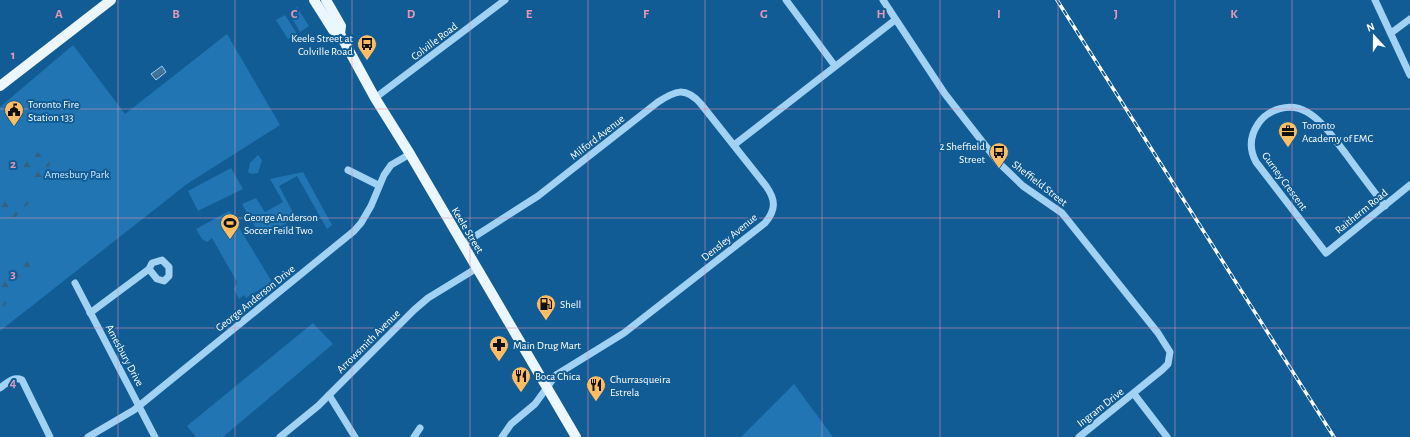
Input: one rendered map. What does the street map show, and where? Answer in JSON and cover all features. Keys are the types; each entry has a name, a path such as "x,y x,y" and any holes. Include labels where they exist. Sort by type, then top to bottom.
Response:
{"main road":[{"path":"0,86 111,0"},
{"name":"Keele Street","path":"314,0 332,30 340,34 375,98 410,154 576,437"},
{"name":"Keele Street","path":"326,0 341,26 340,34"}],"street":[{"name":"Colville Road","path":"375,98 505,0"},
{"path":"786,0 835,66"},
{"name":"Sheffield Street","path":"883,0 947,97 999,163 1023,186 1062,213 1167,344 1170,352 1168,364 1134,394"},
{"path":"1375,0 1410,75"},
{"path":"1391,32 1410,19"},
{"path":"734,145 895,20"},
{"name":"Milford Avenue","path":"463,244 538,196 669,95 682,92 694,96 734,145"},
{"name":"Gurney Crescent","path":"1326,253 1259,167 1253,156 1252,137 1260,122 1266,115 1277,109 1290,107 1303,110 1312,115 1328,131 1384,206"},
{"name":"Densley Avenue","path":"502,437 511,424 535,404 556,376 624,333 765,223 771,216 774,199 734,145"},
{"name":"George Anderson Drive","path":"88,437 139,405 354,231 361,223 371,206 378,185 391,165 410,154"},
{"path":"348,170 378,185"},
{"name":"Raitherm Road","path":"1326,253 1410,185"},
{"name":"Arrowsmith Avenue","path":"280,437 329,395 414,310 428,298 477,268"},
{"path":"90,313 148,269"},
{"name":"Amesbury Drive","path":"75,283 155,437"},
{"path":"0,388 12,379 18,378 22,380 50,437"},
{"path":"1134,394 1167,437"},
{"name":"Ingram Drive","path":"1079,437 1134,394"},
{"path":"329,395 355,437"},
{"path":"414,437 420,428"}],"green space":[{"path":"297,7 309,26 300,32 289,13"},
{"path":"285,15 297,34 288,39 276,20"},
{"name":"Amesbury Park","path":"227,34 280,125 187,184 0,331 0,107 73,45 125,114"},
{"path":"40,152 50,164 37,193 20,160"},
{"path":"258,155 262,160 258,173 251,174 248,172 250,163"},
{"path":"231,168 243,189 198,211 188,191"},
{"path":"303,172 332,225 327,229 297,176 279,186 296,218 261,237 242,204 256,198 265,212 283,202 270,179"},
{"path":"0,192 9,205 26,194 32,200 13,219 0,207"},
{"name":"George Anderson Soccer Feild Two","path":"229,211 272,282 246,298 244,295 239,299 234,289 237,282 212,238 207,242 202,239 196,229"},
{"path":"29,252 34,256 31,272 5,305 0,308 0,277"},
{"path":"313,323 333,344 223,437 196,437 187,426"},
{"path":"794,384 833,437 741,437"}],"water":[{"path":"162,66 166,72 156,80 151,74"}],"railway":[{"path":"1057,0 1334,437"}],"place":[{"name":"Keele Street at Colville Road","path":"367,61"},
{"name":"Toronto Fire Station 133","path":"14,127"},
{"name":"Toronto Academy of EMC","path":"1288,148"},
{"name":"2 Sheffield Street","path":"999,169"},
{"name":"George Anderson Soccer Feild Two","path":"230,240"},
{"name":"Shell","path":"546,321"},
{"name":"Main Drug Mart","path":"499,362"},
{"name":"Boca Chica","path":"521,393"},
{"name":"Churrasqueira Estrela","path":"596,402"}]}
